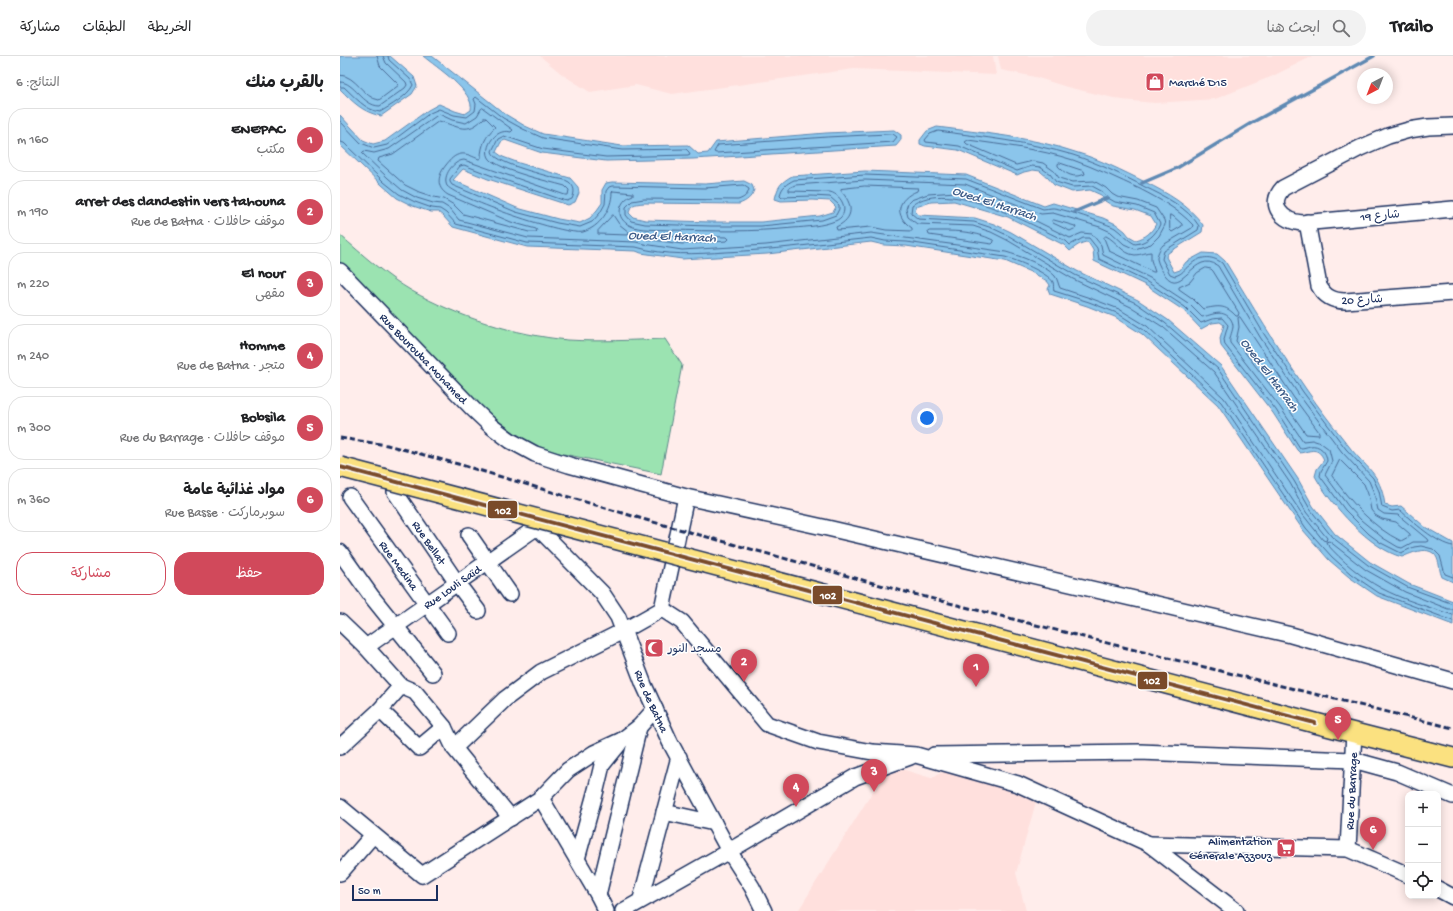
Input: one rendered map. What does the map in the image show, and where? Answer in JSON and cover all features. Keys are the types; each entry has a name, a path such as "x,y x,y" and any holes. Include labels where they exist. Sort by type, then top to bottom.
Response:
{"main road":[{"path":"340,467 1453,758"}],"street":[{"name":"شارع 19","path":"1453,126 1428,127 1409,130 1388,136 1360,148 1283,188 1279,192 1277,198 1278,210 1286,218 1302,223 1453,209"},
{"name":"شارع 20","path":"1307,222 1319,286 1322,292 1332,300 1339,301 1453,293"},
{"name":"Rue Bourouba Mohamed","path":"340,271 472,409 511,441 535,454 569,465 686,497 830,528 1291,635 1453,681"},
{"name":"Rue Bellat","path":"395,492 457,583 478,611"},
{"name":"Rue Medina","path":"350,497 448,633"},
{"path":"454,748 505,699 541,672 623,631 662,609 686,497"},
{"name":"Rue Louli Saïd","path":"366,647 537,527"},
{"name":"Rue de Batna","path":"537,527 602,592 618,617 644,685 670,742 729,851 752,888 764,911"},
{"path":"469,535 510,594"},
{"path":"340,552 372,597 433,673"},
{"path":"662,609 682,622 767,724 818,742 872,752 916,755 1139,752 1353,760 1397,772 1453,796"},
{"path":"340,622 366,647 401,686 415,692 444,727 454,748 511,818"},
{"path":"340,747 380,710 401,686"},
{"path":"380,710 419,748 444,727"},
{"path":"340,807 422,875 541,798 568,770 594,753 622,740 639,727 655,710"},
{"path":"598,894 639,727"},
{"name":"Rue du Barrage","path":"1348,849 1354,732"},
{"path":"577,859 602,765 622,740"},
{"path":"622,911 729,851 855,776 916,755 1018,784 1149,844 1236,911"},
{"path":"641,900 679,757"},
{"path":"541,798 598,894 606,911"},
{"path":"664,812 714,823"},
{"path":"340,873 373,835"},
{"path":"1149,844 1348,849 1405,874"},
{"path":"1441,891 1453,897"}],"shaded area":[{"path":"540,56 993,56 996,75 854,69 672,94 636,85 590,92 563,75"},
{"name":"Marché D15","path":"998,56 1313,56 1273,76 1215,99 1155,103 1122,100 1067,87 1035,77 1001,70"},
{"path":"954,766 1037,798 1016,873 1026,911 798,911 885,772 898,768 931,778"}],"green space":[{"path":"340,235 366,258 402,285 448,309 468,317 507,329 548,338 604,341 665,339 682,365 661,474 554,452 534,445 495,419 340,266"}],"water":[{"path":"340,56 390,56 414,77 417,86 412,94 381,116 368,112 358,106 340,89"},
{"name":"Oued El Harrach","path":"423,56 432,56 505,114 525,126 543,134 622,146 688,145 698,154 708,153 716,142 826,133 894,130 901,135 901,140 896,146 693,159 606,161 542,153 505,140 501,142 496,152 503,157 570,178 578,187 579,193 575,202 568,205 488,179 463,169 453,180 517,208 558,219 580,223 590,218 602,203 602,190 606,183 612,182 705,184 744,181 752,185 754,190 748,199 739,204 644,203 636,204 630,208 629,213 633,217 645,220 761,222 820,216 833,212 836,207 830,201 781,201 775,199 780,185 792,176 865,171 966,175 1044,206 1053,203 1103,218 1116,224 1129,236 1136,240 1143,238 1148,234 1156,224 1151,216 1135,210 1113,206 1105,201 1101,195 1090,190 1072,192 1054,185 1040,171 1033,170 1017,175 958,150 920,144 920,140 927,131 937,127 1007,136 1058,147 1102,162 1161,191 1177,200 1191,211 1203,225 1202,232 1168,253 1166,257 1174,272 1180,270 1186,262 1203,253 1217,254 1225,261 1274,341 1311,396 1348,445 1376,477 1383,494 1385,505 1392,507 1401,506 1425,527 1453,543 1453,582 1442,577 1438,560 1430,551 1425,550 1402,557 1390,552 1365,536 1341,512 1315,476 1317,469 1324,460 1322,456 1314,450 1300,453 1297,450 1273,413 1221,346 1220,338 1224,325 1220,322 1212,323 1201,329 1183,310 1145,285 1094,261 1093,250 1088,242 1076,246 1070,251 1064,245 1008,217 954,201 931,202 916,207 915,211 919,215 975,218 994,224 1011,232 1077,271 1138,300 1168,320 1221,366 1298,479 1313,506 1335,534 1370,562 1409,584 1453,601 1453,625 1377,596 1349,577 1329,560 1303,530 1218,405 1142,334 1115,317 1050,294 1048,289 1050,285 1047,281 1005,261 871,242 767,254 682,259 636,251 527,247 453,227 438,212 431,212 413,206 397,198 340,145 340,115 363,140 373,144 385,141 428,110 439,104 465,114 471,110 471,103 461,88"}],"waterway":[{"path":"1142,183 1177,168 1253,122 1374,56"},
{"path":"1074,212 1107,198"}],"railway":[{"path":"340,438 387,445 458,464 646,520 902,591 1453,728"}],"transit line":[{"name":"102","path":"340,467 1315,723"}],"place":[{"name":"Marché D15","path":"1155,82"},
{"name":"مسجد النور","path":"654,648"},
{"name":"arret des clandestin vers tahouna","path":"744,682"},
{"name":"ENEPAC","path":"976,687"},
{"name":"Bobsila","path":"1338,740"},
{"name":"El nour","path":"874,792"},
{"name":"Homme","path":"796,807"},
{"name":"Alimentation Génerale Azzouz","path":"1286,848"},
{"name":"مواد غذائية عامة","path":"1373,850"}]}
